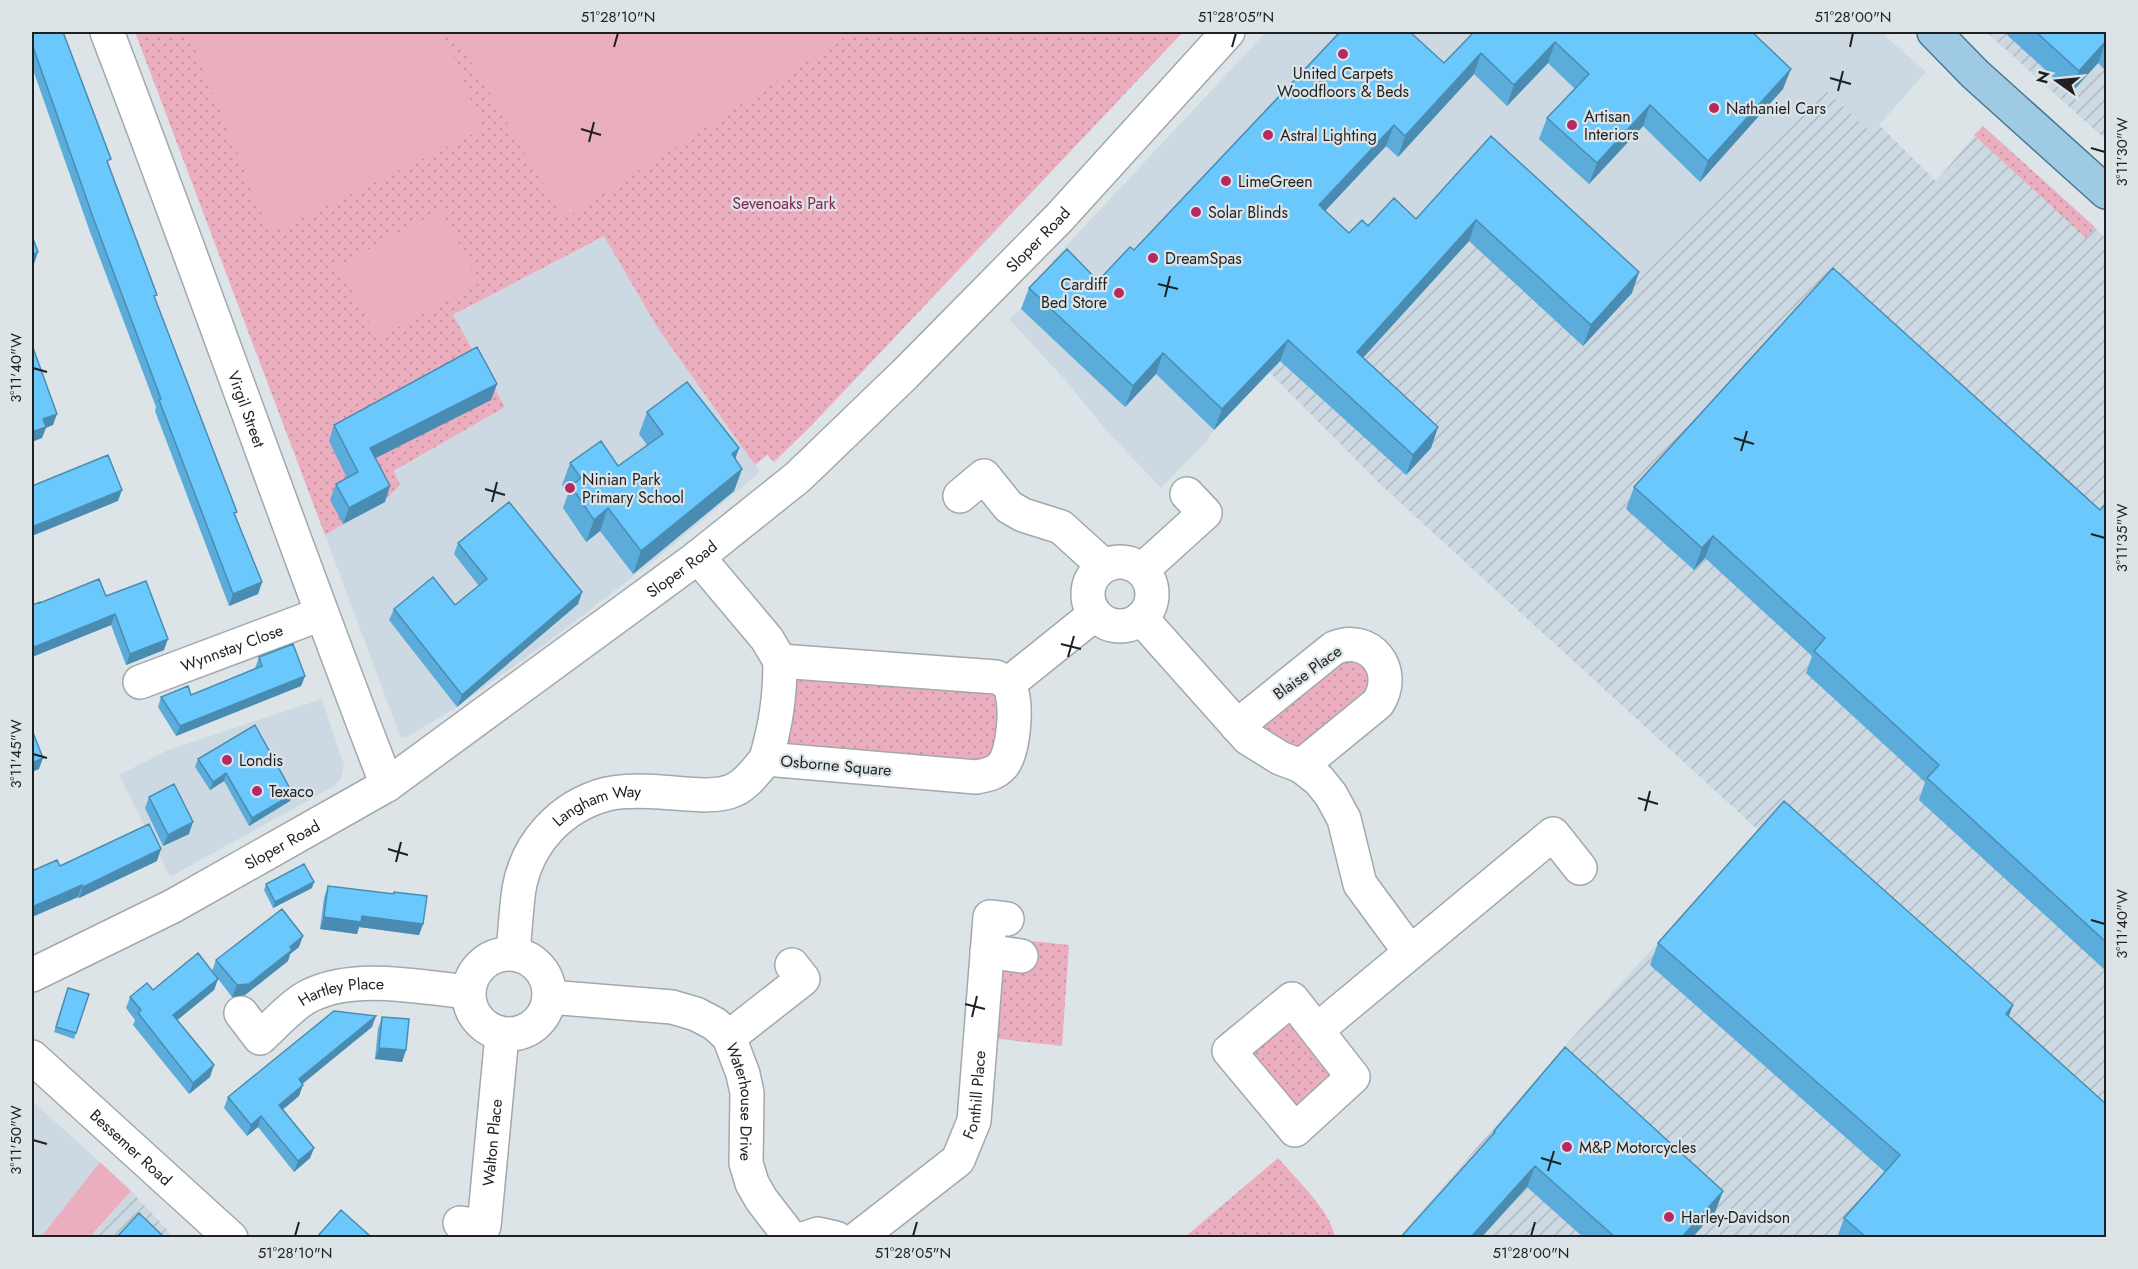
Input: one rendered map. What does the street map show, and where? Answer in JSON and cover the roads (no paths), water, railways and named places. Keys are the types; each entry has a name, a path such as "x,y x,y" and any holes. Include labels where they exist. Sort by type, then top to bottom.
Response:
{"main road":[{"path":"1934,32 1975,74 2106,192"}],"street":[{"name":"Virgil Street","path":"107,32 249,411 321,614 387,785"},
{"name":"Sloper Road","path":"32,975 173,906 387,785 698,557 798,477 906,374 1059,218 1227,32"},
{"path":"960,496 984,476 1009,507 1023,516 1061,527 1104,566"},
{"path":"1142,570 1206,513 1187,494"},
{"path":"698,557 767,639 780,661 980,674 996,677 1008,684 1095,614"},
{"path":"1121,561 1132,564 1142,570 1149,579 1152,594 1150,605 1141,618 1125,626 1114,626 1103,622 1095,614 1089,605 1089,582 1104,566 1121,561"},
{"name":"Wynnstay Close","path":"140,682 321,614"},
{"path":"1141,618 1248,738 1265,750 1301,766 1319,780 1331,795 1344,819 1360,884 1410,952"},
{"name":"Blaise Place","path":"1237,726 1334,648 1344,644 1355,644 1367,648 1376,656 1384,669 1385,693 1378,703 1301,766"},
{"name":"Osborne Square","path":"780,661 780,695 775,727 766,759 976,777 993,773 1004,764 1010,749 1014,699 1008,684"},
{"name":"Langham Way","path":"513,953 519,889 525,868 536,845 551,825 569,810 586,801 608,794 632,791 716,794 734,790 751,777 766,759"},
{"path":"1317,1030 1553,834 1580,868"},
{"name":"Fonthill Place","path":"858,1238 958,1160 974,1121 990,917 1007,919"},
{"path":"987,951 1022,956"},
{"path":"513,953 529,959 540,968 547,980 549,997 546,1011 538,1023 527,1031 502,1035 489,1030 478,1021 471,1009 468,992 475,972 485,961 497,955 513,953"},
{"path":"729,1037 802,980 792,965"},
{"name":"Hartley Place","path":"241,1013 260,1038 308,996 341,984 364,982 468,992"},
{"name":"Waterhouse Drive","path":"549,997 672,1007 716,1024 729,1037 743,1074 747,1093 746,1163 752,1183 761,1199 791,1238"},
{"name":"Walton Place","path":"460,1223 484,1226 502,1035"},
{"name":"Bessemer Road","path":"32,1057 231,1238"},
{"path":"806,1238 818,1234 836,1238"}],"place":[{"name":"United Carpets Woodfloors & Beds","path":"1343,54"},
{"name":"Nathaniel Cars","path":"1714,108"},
{"name":"Artisan Interiors","path":"1572,125"},
{"name":"Astral Lighting","path":"1268,135"},
{"name":"LimeGreen","path":"1226,181"},
{"name":"Solar Blinds","path":"1196,212"},
{"name":"DreamSpas","path":"1153,258"},
{"name":"Cardiff Bed Store","path":"1119,293"},
{"name":"Ninian Park Primary School","path":"570,488"},
{"name":"Londis","path":"227,760"},
{"name":"Texaco","path":"257,791"},
{"name":"M&P Motorcycles","path":"1567,1147"},
{"name":"Harley-Davidson","path":"1669,1217"}],"park label":[{"name":"Sevenoaks Park","path":"784,203"}]}
